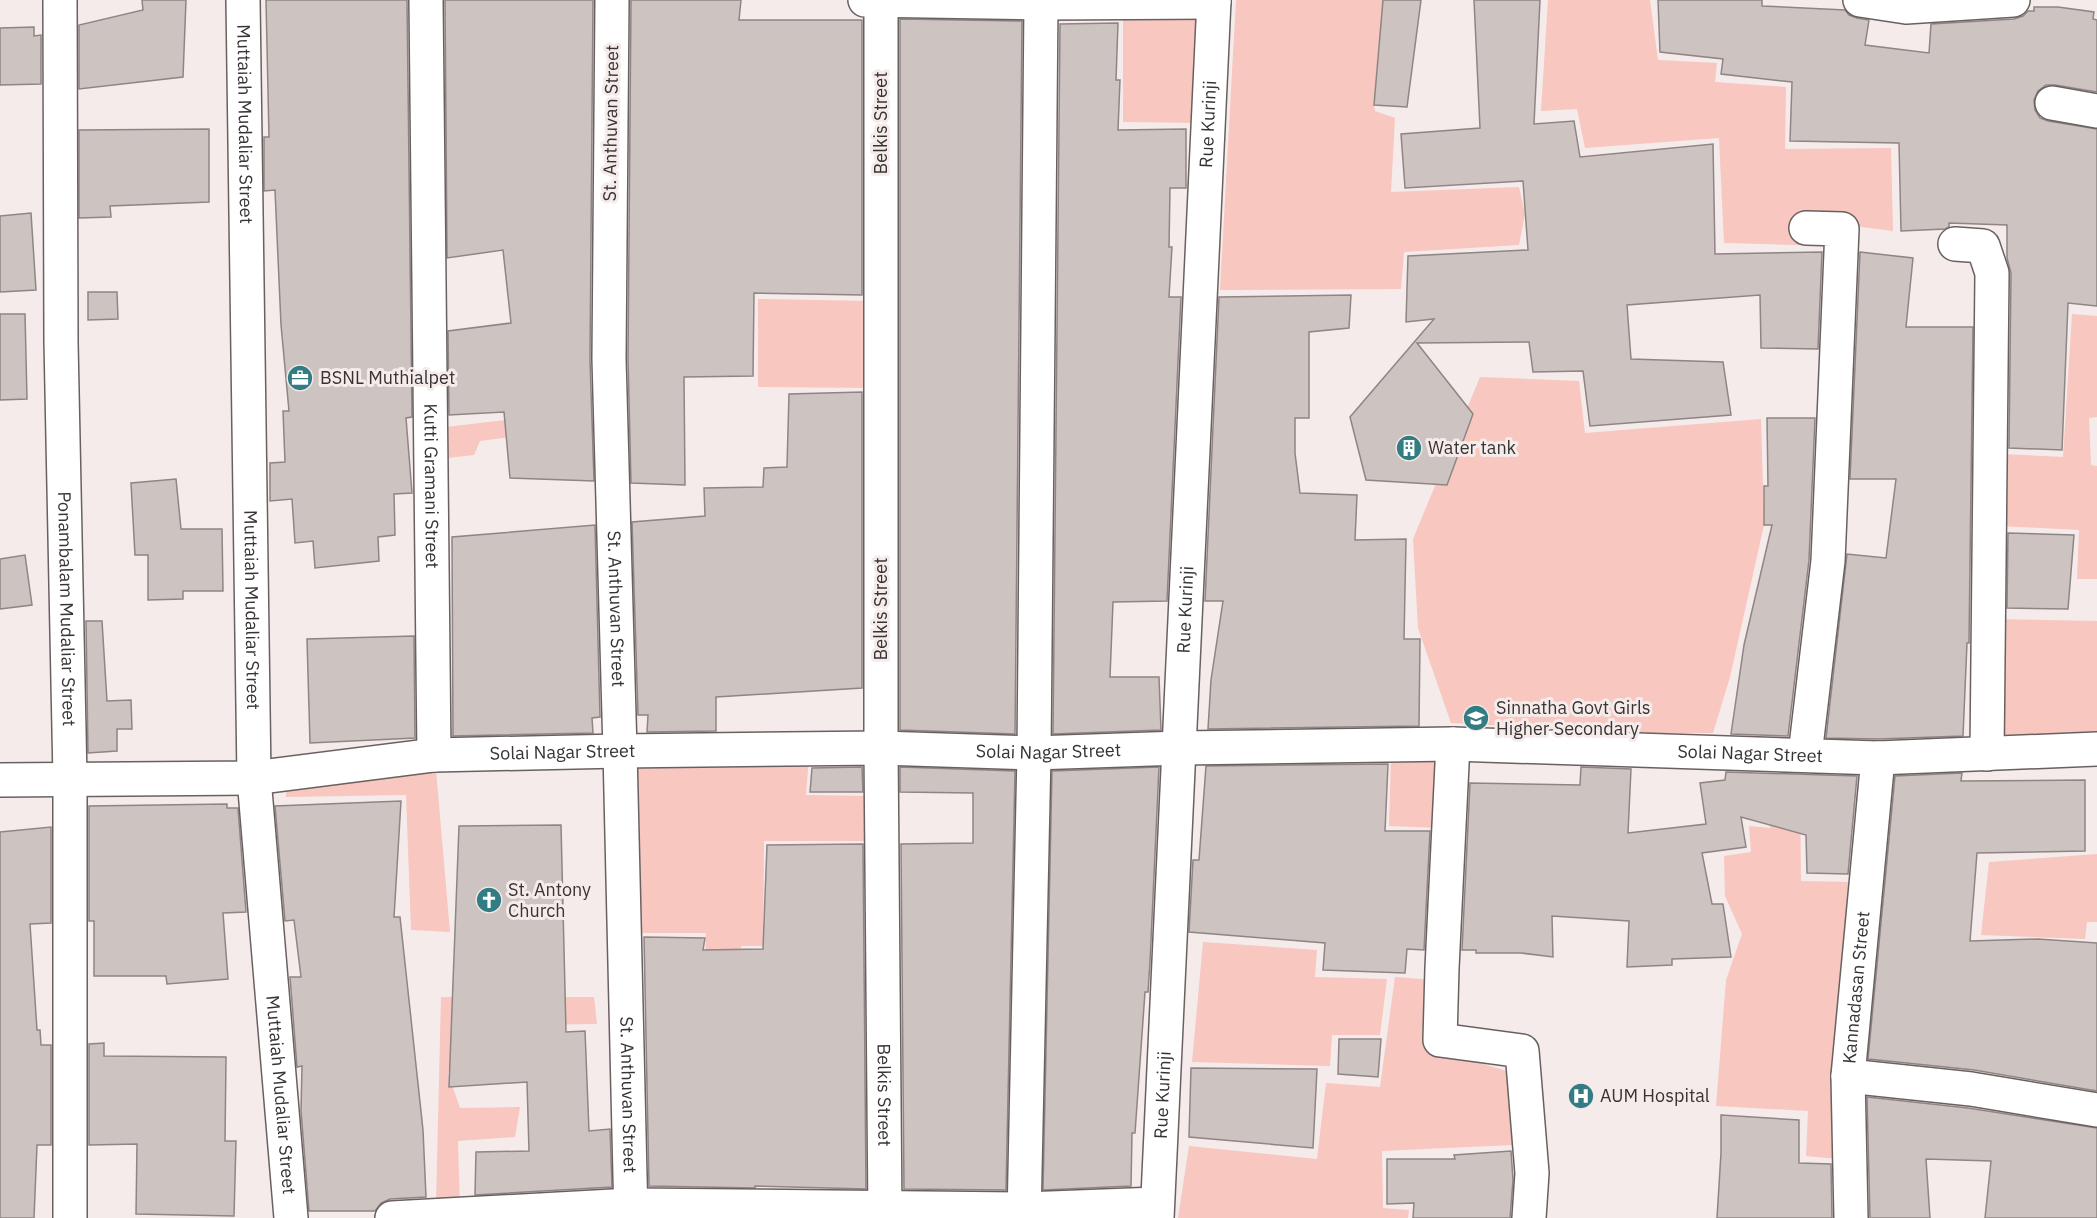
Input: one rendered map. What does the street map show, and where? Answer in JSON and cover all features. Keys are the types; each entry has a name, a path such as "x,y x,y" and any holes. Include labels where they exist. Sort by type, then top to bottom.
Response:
{"street":[{"name":"Ponambalam Mudaliar Street","path":"60,0 61,354 70,779 70,1218"},
{"name":"Muttaiah Mudaliar Street","path":"243,0 254,778 291,1218"},
{"name":"Kutti Gramani Street","path":"426,0 434,755"},
{"name":"St. Anthuvan Street","path":"612,0 609,359 631,1211"},
{"path":"875,0 1041,3 1214,1"},
{"name":"Belkis Street","path":"875,0 885,1212"},
{"path":"1860,0 1906,7 2013,0"},
{"name":"Rue Kurinji","path":"1157,1211 1214,1"},
{"path":"1024,1214 1034,753 1041,3"},
{"path":"2052,103 2097,111"},
{"path":"1805,755 1828,561 1842,229 1806,228"},
{"path":"1954,244 1983,246 1992,273 1987,754"},
{"name":"Solai Nagar Street","path":"0,780 254,778 434,755 620,751 881,748 1034,753 1180,748 1453,744 1878,758 2097,749"},
{"path":"1453,744 1440,1040 1522,1051 1532,1173 1529,1218"},
{"name":"Kannadasan Street","path":"1851,1218 1848,1076 1878,758"},
{"path":"1848,1076 1971,1089 2097,1110"},
{"path":"392,1218 631,1211 1024,1214 1157,1211"}],"shaded area":[{"path":"1236,0 1383,0 1374,105 1375,111 1395,118 1391,192 1519,187 1525,214 1519,245 1404,252 1401,289 1220,290"},
{"path":"1548,0 1650,0 1658,60 1717,63 1715,82 1786,87 1785,149 1891,148 1893,231 1801,219 1799,245 1724,243 1719,138 1585,148 1577,109 1541,111"},
{"path":"1206,10 1202,123 1123,122 1123,12"},
{"path":"758,299 869,301 873,388 758,387"},
{"path":"2072,314 2097,316 2097,417 2089,418 2091,465 2097,466 2097,579 2077,579 2079,530 2000,526 2001,454 2063,457"},
{"path":"1480,377 1579,381 1585,433 1761,419 1764,525 1730,677 1713,733 1640,733 1451,723 1418,628 1413,539"},
{"path":"591,410 594,426 480,441 474,455 447,458 446,427"},
{"path":"1993,619 2097,621 2097,736 1997,742"},
{"path":"1446,756 1441,828 1389,826 1391,757"},
{"path":"629,757 809,757 806,795 871,796 869,841 764,841 763,946 741,946 741,966 705,965 706,933 634,933"},
{"path":"436,770 450,932 411,930 406,795 286,797 286,784"},
{"path":"1773,779 1800,783 1801,881 1852,882 1838,1159 1806,1156 1808,1111 1716,1106 1726,980 1742,934 1725,896 1724,856 1751,852 1749,826 1770,828"},
{"path":"2097,854 2097,922 2087,922 2085,939 1981,935 1989,862"},
{"path":"1203,942 1317,950 1315,977 1387,979 1380,1035 1332,1035 1330,1066 1192,1062"},
{"path":"1395,977 1434,980 1428,1048 1507,1071 1512,1145 1382,1151 1383,1208 1409,1210 1408,1218 1178,1218 1189,1146 1317,1159 1326,1083 1380,1087"},
{"path":"441,997 594,997 597,1024 463,1026 448,1073 460,1108 520,1107 515,1137 458,1141 460,1209 436,1204"}],"building":[{"path":"142,0 186,0 183,77 79,89 79,25 143,10"},
{"path":"266,0 407,0 412,417 406,418 412,493 394,494 395,535 378,537 379,561 315,568 313,541 295,543 292,499 270,501 270,463 285,462 283,411 289,411 281,325 275,190 264,191 264,137 269,137"},
{"path":"445,0 593,0 590,360 594,481 510,478 504,412 449,415 448,331 511,323 503,250 447,258"},
{"path":"631,0 741,0 739,20 862,20 862,295 754,293 753,376 684,377 685,485 631,483 628,359"},
{"path":"1383,0 1421,0 1407,107 1374,105"},
{"path":"1474,0 1540,0 1534,124 1574,121 1580,157 1713,144 1715,254 1822,252 1818,349 1761,348 1760,295 1627,305 1631,359 1723,362 1731,415 1590,426 1583,371 1533,372 1529,342 1417,343 1473,414 1447,485 1366,480 1350,417 1434,319 1406,322 1408,256 1528,250 1523,181 1405,188 1401,134 1480,128"},
{"path":"1658,0 1762,0 1762,6 1845,10 1849,15 1869,20 1865,45 1929,53 1931,24 2014,19 2023,16 2028,11 2034,11 2034,7 2058,7 2094,12 2093,19 2097,20 2097,92 2046,85 2038,91 2034,100 2035,110 2040,118 2097,129 2097,306 2068,303 2062,450 2009,448 2011,273 2007,258 2007,225 1949,223 1949,227 1945,229 1901,231 1899,143 1790,141 1792,82 1721,74 1723,59 1660,52"},
{"path":"900,19 1022,21 1015,734 900,730"},
{"path":"1118,23 1116,80 1120,80 1118,130 1186,129 1186,188 1170,188 1169,247 1172,247 1169,297 1181,297 1167,601 1113,602 1110,677 1159,677 1161,730 1053,734 1060,24"},
{"path":"34,27 34,36 41,35 41,84 0,85 0,28"},
{"path":"209,129 209,202 110,206 111,217 79,218 79,130"},
{"path":"31,213 36,290 0,292 0,216"},
{"path":"1860,252 1913,258 1906,327 1973,327 1969,643 1967,643 1963,736 1826,738 1847,554 1886,558 1896,479 1850,479"},
{"path":"88,292 117,292 118,319 88,320"},
{"path":"1351,295 1349,328 1309,332 1309,418 1295,418 1295,453 1300,493 1357,495 1355,540 1406,539 1404,639 1420,639 1419,726 1208,729 1211,680 1223,601 1205,601 1219,297"},
{"path":"0,314 25,314 27,399 0,400"},
{"path":"862,392 862,688 716,697 716,731 647,732 648,715 638,715 632,522 705,516 704,488 763,487 764,468 787,467 789,394"},
{"path":"1767,418 1815,418 1809,560 1788,736 1731,734 1744,645 1772,525 1764,525 1764,486 1768,486"},
{"path":"176,479 181,529 222,529 223,591 183,591 183,599 148,600 148,555 135,555 131,483"},
{"path":"595,525 600,717 592,718 593,733 453,736 452,537"},
{"path":"2008,533 2074,535 2068,609 2007,608"},
{"path":"25,555 32,605 0,609 0,559"},
{"path":"86,621 102,621 107,701 131,700 132,729 117,729 117,751 88,753"},
{"path":"414,636 415,738 310,743 307,639"},
{"path":"1388,764 1385,831 1430,831 1424,950 1407,949 1405,973 1323,970 1325,943 1189,932 1193,860 1199,860 1206,766"},
{"path":"862,767 863,792 810,792 812,768"},
{"path":"900,767 1015,771 1006,1190 904,1189 901,844 973,843 973,793 900,792"},
{"path":"1159,767 1148,992 1145,992 1135,1133 1132,1133 1131,1186 1043,1190 1052,771"},
{"path":"1581,767 1631,769 1628,833 1706,824 1700,783 1725,780 1726,772 1857,776 1848,874 1807,873 1806,835 1741,817 1746,847 1702,853 1712,904 1723,904 1731,957 1672,959 1672,965 1627,967 1629,921 1552,916 1553,957 1521,953 1476,953 1476,950 1462,950 1470,783 1580,785"},
{"path":"1962,773 1961,781 2085,780 2085,851 1977,853 1970,941 2038,939 2097,943 2097,1091 1974,1070 1868,1059 1895,776"},
{"path":"401,801 394,917 400,917 423,1130 426,1197 390,1199 381,1203 375,1211 309,1211 301,1111 302,1066 297,1067 290,977 301,977 294,920 285,921 275,806"},
{"path":"227,804 227,808 238,808 246,912 223,913 228,979 167,984 166,976 94,976 94,921 89,921 89,806"},
{"path":"561,825 566,1032 585,1031 589,1131 610,1129 612,1187 475,1195 476,1152 529,1151 527,1082 449,1087 459,826"},
{"path":"51,827 51,923 30,924 37,1030 40,1030 41,1045 51,1045 51,1145 37,1145 34,1218 0,1218 0,832"},
{"path":"863,844 866,1189 649,1186 644,937 705,938 703,950 763,949 767,845"},
{"path":"1339,1039 1381,1039 1378,1077 1338,1074"},
{"path":"104,1043 104,1056 226,1057 225,1141 236,1141 234,1216 136,1214 137,1144 89,1145 89,1044"},
{"path":"1191,1068 1317,1069 1313,1148 1189,1137"},
{"path":"1867,1097 1968,1108 2097,1128 2097,1218 1985,1218 1991,1161 1926,1159 1930,1218 1870,1218"},
{"path":"1721,1115 1799,1120 1799,1163 1831,1164 1832,1218 1717,1218"},
{"path":"1511,1151 1513,1180 1510,1218 1413,1218 1414,1203 1387,1204 1387,1159 1455,1159 1454,1155"}],"place":[{"name":"BSNL Muthialpet","path":"300,378"},
{"name":"Water tank","path":"1409,448"},
{"name":"Sinnatha Govt Girls Higher Secondary","path":"1476,718"},
{"name":"St. Antony Church","path":"489,900"},
{"name":"AUM Hospital","path":"1581,1096"}]}
